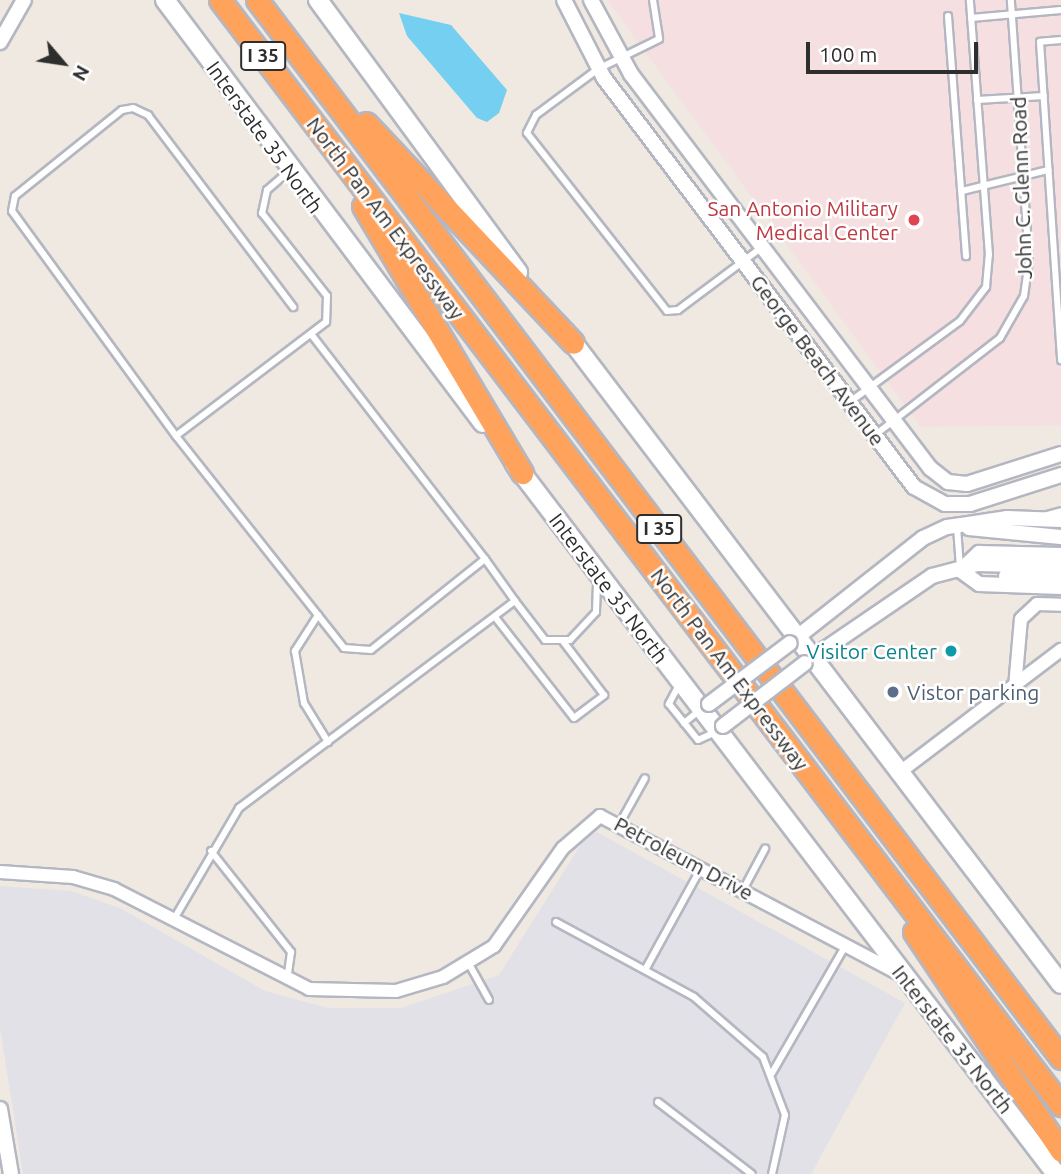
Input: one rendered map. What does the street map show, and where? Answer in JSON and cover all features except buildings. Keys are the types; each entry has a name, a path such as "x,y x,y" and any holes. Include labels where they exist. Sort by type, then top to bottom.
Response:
{"highway":[{"name":"North Pan Am Expressway","path":"220,0 1061,1105"},
{"name":"North Pan Am Expressway","path":"257,0 1061,1058"},
{"path":"266,0 374,132 573,343"},
{"path":"305,112 522,473"},
{"path":"847,823 983,1042 1061,1151"}],"main road":[{"name":"Interstate 35 North","path":"166,0 289,171 597,570 680,683 704,708 1056,1174"},
{"path":"318,0 453,190 573,343 808,660 900,772 1061,984"}],"street":[{"path":"0,40 14,0"},
{"path":"0,40 24,0"},
{"name":"George Beach Avenue","path":"564,0 598,69 914,487 945,504 970,504 1061,475"},
{"name":"George Beach Avenue","path":"591,0 621,56 761,247 893,422 948,482 986,480 1061,454"},
{"path":"704,708 923,538 957,526 1040,519 1061,520"},
{"path":"957,526 1061,528"},
{"path":"957,526 1061,537"},
{"path":"960,570 979,553 1061,555"},
{"path":"720,729 808,660 907,588 977,564 1061,566"},
{"path":"960,570 1061,576"},
{"path":"960,570 979,584 1061,586"},
{"path":"1015,687 1021,619 1037,604 1059,607"},
{"path":"900,772 1015,687 1060,649"},
{"name":"Petroleum Drive","path":"0,872 94,882 286,981 337,992 396,991 469,964 508,933 585,823 600,816 620,823 905,977"},
{"path":"0,1110 10,1174"}],"lane":[{"path":"653,0 659,38 598,69 536,116 528,125 532,139 667,311 678,310 761,247"},
{"name":"John C. Glenn Road","path":"850,402 981,298 989,255 970,0"},
{"name":"John C. Glenn Road","path":"875,435 989,349 1014,319 1028,279 1011,0"},
{"path":"971,18 1061,10"},
{"path":"948,16 966,256"},
{"path":"1061,40 1040,42 1061,360"},
{"path":"978,100 1044,96"},
{"path":"293,307 148,115 133,108 122,110 15,196 12,211 176,436 344,648 371,650 485,559"},
{"path":"962,191 983,181 1048,170"},
{"path":"176,436 326,322 327,296 260,202 289,171"},
{"path":"312,334 545,640 562,640 586,629 596,612 597,570"},
{"path":"1040,519 1061,511"},
{"path":"957,526 960,570"},
{"path":"173,921 211,850 239,808 515,601"},
{"path":"318,615 295,651 304,704 328,742"},
{"path":"495,617 575,718 604,695 562,640"},
{"path":"680,683 669,705 698,740 720,729"},
{"path":"684,723 704,708"},
{"path":"620,823 645,778"},
{"path":"743,890 765,849"},
{"path":"211,850 291,952 286,981"},
{"path":"645,971 701,867"},
{"path":"556,922 645,971 720,1017 772,1073 785,1124 772,1174"},
{"path":"772,1073 846,945"},
{"path":"469,964 489,1000"},
{"path":"658,1102 752,1174"}],"shaded area":[{"name":"San Antonio Military Medical Center","path":"607,0 1061,0 1061,425 921,427"},
{"path":"597,832 905,1003 811,1174 23,1174 0,1028 0,886 71,891 120,908 265,991 328,1008 401,1008 499,975 583,841"}],"water":[{"path":"399,13 451,25 507,90 499,113 487,122 477,118 407,36"}],"place":[{"name":"San Antonio Military Medical Center","path":"914,220"},
{"name":"Visitor Center","path":"951,651"},
{"name":"Vistor parking","path":"893,692"}]}
